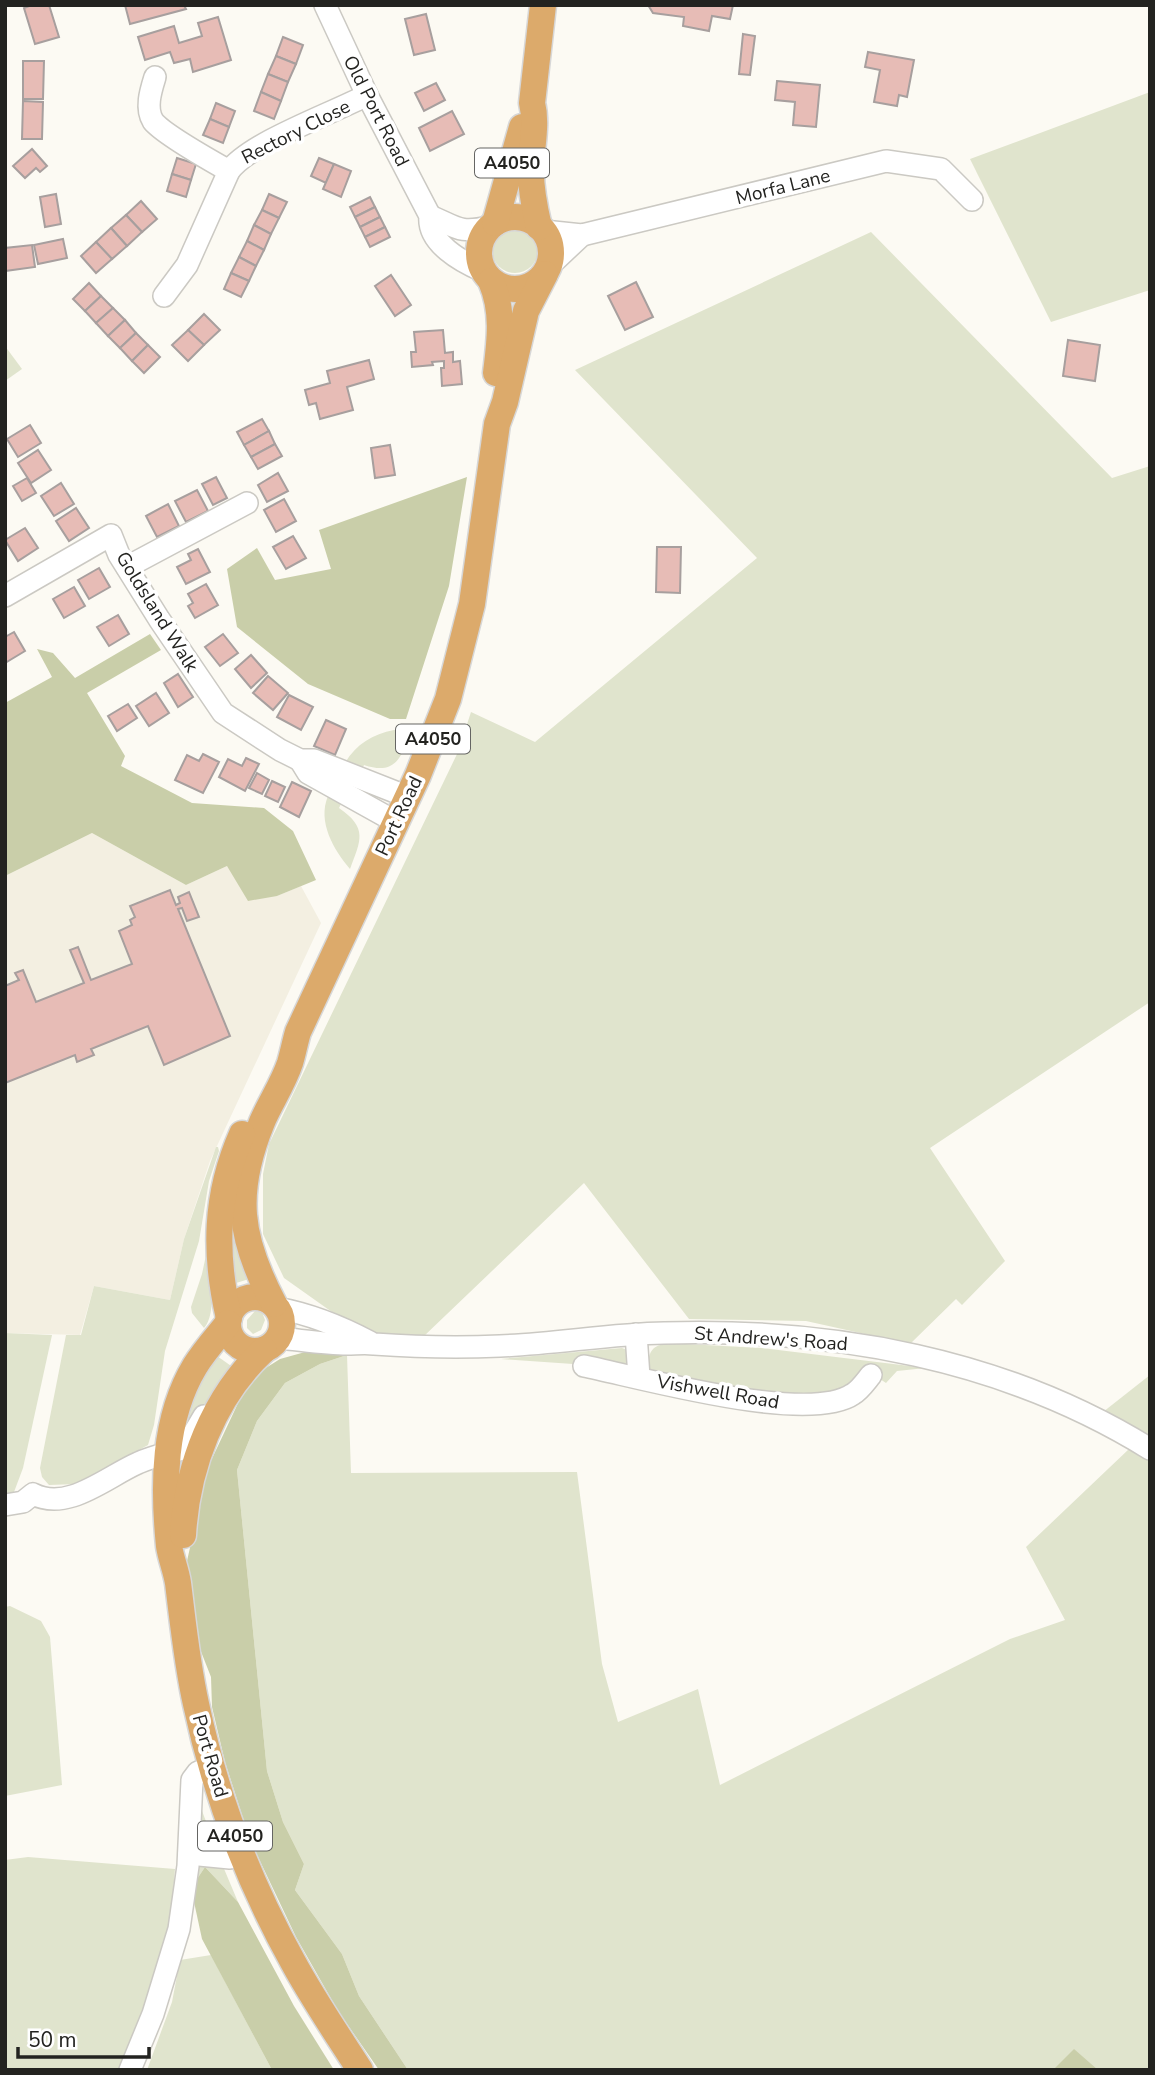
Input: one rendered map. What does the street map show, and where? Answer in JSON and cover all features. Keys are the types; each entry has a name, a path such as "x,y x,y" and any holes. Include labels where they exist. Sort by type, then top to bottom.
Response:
{"main road":[{"name":"Port Road","path":"275,1306 255,1267 245,1235 242,1212 251,1154 289,1065 298,1032 408,797 448,699 472,604 497,424 505,402 526,311 546,270 551,250 541,229 531,183 535,117 532,103 543,5"},
{"name":"Port Road","path":"497,424 493,401 501,321 497,293 479,260 478,249 482,237 492,225 525,116 532,103"},
{"path":"492,225 500,220 518,216 541,229"},
{"path":"487,276 502,288 524,288 536,283 546,270"},
{"name":"Port Road","path":"298,1032 277,1058 236,1148 223,1188 218,1254 229,1320 196,1364 182,1392 168,1441 170,1548 195,1700 212,1768 242,1854 293,1962 360,2070"},
{"path":"255,1297 266,1299 275,1306 283,1321 271,1344 255,1352 241,1348 229,1333 229,1320 237,1304 255,1297"},
{"name":"Port Road","path":"177,1578 193,1471 207,1432 219,1408 242,1374 271,1344"}],"street":[{"name":"Old Port Road","path":"326,5 367,95 430,216 429,224 451,253 487,276"},
{"name":"Rectory Close","path":"155,77 149,97 153,120 229,172"},
{"name":"Rectory Close","path":"164,296 187,265 234,164 257,148 367,95"},
{"name":"Morfa Lane","path":"541,229 582,235 886,161 941,169 972,200"},
{"path":"430,216 455,229 473,231 492,225"},
{"name":"Morfa Lane","path":"546,270 582,235"},
{"path":"127,568 247,503"},
{"name":"Goldsland Walk","path":"5,596 111,536 127,568 159,619 223,713 259,738 300,760 314,760 408,797"},
{"name":"Goldsland Walk","path":"300,760 308,773 396,822"},
{"name":"St Andrew's Road","path":"275,1306 301,1312 346,1329 372,1343"},
{"name":"St Andrew's Road","path":"271,1344 372,1343 423,1348 502,1346 636,1334 708,1332 849,1343 919,1356 993,1376 1053,1397 1150,1449"},
{"name":"Vishwell Road","path":"636,1334 639,1377"},
{"name":"Vishwell Road","path":"584,1366 714,1395 783,1404 826,1404 852,1395 871,1375"},
{"path":"5,1505 23,1502 33,1494 44,1500 72,1497 140,1462 185,1448 203,1417 219,1408"},
{"path":"130,2070 153,2014 179,1929 189,1854 192,1780 198,1772 212,1768"},
{"path":"189,1854 230,1858 242,1854"}],"shaded area":[{"path":"92,833 186,885 227,866 277,896 301,886 321,923 210,1161 184,1239 170,1300 94,1286 80,1335 5,1333 5,876"}],"green space":[{"path":"1150,92 1150,290 1051,322 970,159"},
{"path":"515,227 531,234 538,250 531,266 515,273 499,266 492,250 499,234"},
{"path":"871,232 1112,478 1150,466 1150,1002 930,1148 1005,1261 962,1305 956,1299 910,1344 806,1321 689,1319 584,1183 423,1337 381,1338 339,1317 284,1278 263,1234 263,1174 269,1144 458,752 471,712 535,742 757,558 575,370"},
{"path":"5,346 22,369 5,381"},
{"path":"467,477 449,586 406,719 390,719 308,684 237,627 227,569 257,548 275,580 331,569 319,530"},
{"path":"150,634 161,650 87,693 125,756 121,766 192,803 264,808 293,831 316,880 277,896 248,901 227,866 186,885 92,833 5,876 5,703 52,677 37,649 53,653 75,678"},
{"path":"394,730 412,731 401,756 391,766 375,768 364,765 362,769 345,763 354,750 366,741"},
{"path":"328,796 341,804 339,808 358,828 359,842 350,869 338,853 326,826 325,806"},
{"path":"216,1147 219,1151 209,1181 199,1241 165,1351 154,1425 148,1445 77,1484 49,1485 42,1477 40,1468 66,1335 81,1335 94,1286 170,1300 184,1239"},
{"path":"235,1187 249,1279 233,1284 229,1269"},
{"path":"209,1241 212,1300 204,1328 192,1313 191,1307"},
{"path":"255,1311 262,1312 265,1320 261,1330 253,1334 247,1328 247,1320"},
{"path":"5,1333 52,1335 23,1468 14,1492 5,1497"},
{"path":"665,1344 761,1348 926,1368 897,1371 886,1383 880,1379 883,1375 876,1367 840,1394 773,1397 652,1372 648,1367 654,1348"},
{"path":"622,1348 627,1350 628,1362 617,1367 576,1357 573,1364 501,1359"},
{"path":"316,1349 335,1350 347,1355 320,1364 285,1383 257,1421 237,1470 267,1771 283,1822 304,1864 295,1890 342,1954 359,1996 408,2070 379,2070 338,2011 296,1937 250,1840 225,1762 212,1707 211,1677 200,1649 187,1561 208,1467 240,1399 261,1371 280,1359"},
{"path":"347,1355 351,1473 577,1472 602,1664 618,1722 698,1689 720,1785 1010,1639 1065,1620 1026,1547 1129,1449 1150,1460 1150,2070 408,2070 359,1996 342,1954 295,1890 304,1864 283,1822 267,1771 237,1470 257,1421 285,1383 320,1364"},
{"path":"217,1356 234,1368 184,1439 179,1427 195,1388"},
{"path":"1150,1375 1150,1440 1103,1412"},
{"path":"10,1606 41,1621 50,1637 62,1785 5,1796 5,1607"},
{"path":"198,1800 217,1851 201,1848 196,1837"},
{"path":"28,1857 175,1869 169,1942 121,2070 5,2070 5,1860"},
{"path":"222,1864 238,1902 205,1867 191,1888 194,1865"},
{"path":"205,1867 238,1902 294,2006 334,2070 272,2070 202,1939 191,1888"},
{"path":"211,1955 272,2070 147,2070 172,2002 180,1960"},
{"path":"1074,2049 1098,2070 1053,2070"}],"building":[{"path":"49,5 59,37 35,44 24,8"},
{"path":"125,5 184,5 186,9 130,24"},
{"path":"648,5 733,5 730,19 712,16 709,31 683,26 684,17 653,13"},
{"path":"426,14 435,50 414,55 405,19"},
{"path":"218,17 231,60 193,72 190,59 174,63 170,52 145,60 138,37 174,26 179,43 202,36 198,23"},
{"path":"743,34 755,36 750,75 739,74"},
{"path":"283,37 303,45 296,64 276,56"},
{"path":"868,52 914,60 907,97 899,95 897,106 874,102 880,70 865,67"},
{"path":"276,56 296,64 288,82 268,74"},
{"path":"23,61 44,61 43,99 23,99"},
{"path":"268,74 288,82 281,101 261,92"},
{"path":"777,81 820,85 816,127 793,125 795,102 775,100"},
{"path":"436,83 445,100 424,111 415,93"},
{"path":"261,92 281,101 274,119 254,111"},
{"path":"23,101 43,102 42,139 22,139"},
{"path":"216,103 235,111 229,127 210,119"},
{"path":"452,111 464,134 430,151 419,128"},
{"path":"210,119 229,127 223,143 203,135"},
{"path":"32,149 47,166 40,172 36,168 25,178 13,166"},
{"path":"177,158 196,164 191,180 172,174"},
{"path":"319,158 334,164 326,183 311,176"},
{"path":"334,164 351,171 341,197 323,189"},
{"path":"172,174 191,180 186,197 167,191"},
{"path":"56,194 61,224 45,227 40,197"},
{"path":"269,194 287,202 279,218 262,210"},
{"path":"370,197 375,207 355,217 350,207"},
{"path":"141,201 157,219 142,232 126,215"},
{"path":"375,207 380,217 360,227 355,217"},
{"path":"262,210 279,218 271,234 254,225"},
{"path":"126,215 142,232 127,246 111,228"},
{"path":"380,217 385,227 365,237 360,227"},
{"path":"254,225 271,234 264,250 247,241"},
{"path":"385,227 390,237 370,247 365,237"},
{"path":"111,228 127,246 112,259 96,242"},
{"path":"63,239 67,258 38,264 34,245"},
{"path":"247,241 264,250 256,266 239,257"},
{"path":"96,242 112,259 96,273 81,256"},
{"path":"32,245 35,267 5,271 5,248"},
{"path":"239,257 256,266 249,281 231,273"},
{"path":"231,273 249,281 241,297 224,289"},
{"path":"391,275 411,305 395,316 375,286"},
{"path":"636,282 653,317 625,330 608,296"},
{"path":"89,283 101,296 85,311 73,299"},
{"path":"101,296 113,308 96,323 85,311"},
{"path":"113,308 125,320 108,336 96,323"},
{"path":"204,314 220,330 204,345 188,330"},
{"path":"125,320 136,333 120,348 108,336"},
{"path":"188,330 204,345 188,361 172,345"},
{"path":"443,330 445,353 453,352 453,362 460,361 462,384 442,386 441,368 444,368 444,361 412,367 411,352 416,352 414,332"},
{"path":"136,333 148,345 132,361 120,348"},
{"path":"1068,340 1100,345 1095,381 1063,376"},
{"path":"148,345 160,357 144,373 132,361"},
{"path":"369,360 374,379 347,387 353,410 320,419 316,403 309,405 305,390 330,383 327,371"},
{"path":"262,419 269,431 244,445 237,432"},
{"path":"30,425 41,443 18,457 7,439"},
{"path":"269,431 275,444 251,457 244,445"},
{"path":"275,444 282,456 258,469 251,457"},
{"path":"390,445 395,475 375,478 371,448"},
{"path":"38,450 51,470 31,483 18,463"},
{"path":"278,473 288,491 267,502 258,485"},
{"path":"216,477 227,498 213,505 202,484"},
{"path":"27,478 36,493 22,501 13,486"},
{"path":"61,483 74,504 54,516 41,496"},
{"path":"197,490 208,511 186,522 175,501"},
{"path":"284,499 296,521 276,532 264,510"},
{"path":"168,504 179,526 157,537 146,516"},
{"path":"76,508 89,528 69,541 56,521"},
{"path":"25,528 38,548 18,561 5,540"},
{"path":"293,536 306,558 286,569 273,547"},
{"path":"657,547 681,547 680,593 656,592"},
{"path":"198,549 210,572 186,584 177,567 191,560 188,554"},
{"path":"99,568 110,587 89,599 78,580"},
{"path":"206,584 218,605 195,618 188,606 193,603 188,594"},
{"path":"74,587 85,606 64,618 53,599"},
{"path":"118,615 129,634 109,646 97,627"},
{"path":"14,632 25,651 5,663 5,637"},
{"path":"223,634 238,653 220,666 205,647"},
{"path":"251,655 267,673 251,688 235,669"},
{"path":"178,674 193,697 178,707 164,683"},
{"path":"268,676 288,693 273,710 253,693"},
{"path":"156,693 169,713 149,726 136,706"},
{"path":"289,695 313,707 301,730 277,717"},
{"path":"128,704 137,718 117,731 108,716"},
{"path":"326,720 346,729 335,755 314,746"},
{"path":"203,754 219,762 203,793 175,780 187,755 199,761"},
{"path":"246,758 259,764 245,791 219,777 228,759 242,766"},
{"path":"257,773 269,780 262,794 249,788"},
{"path":"272,781 285,787 278,802 265,796"},
{"path":"292,782 311,791 299,817 280,807"},
{"path":"170,890 176,905 180,903 178,897 189,892 199,917 187,921 182,908 178,909 230,1036 164,1065 148,1026 91,1049 94,1055 77,1062 75,1055 5,1083 5,986 19,980 15,973 23,970 36,1002 84,983 70,950 78,947 91,980 132,964 119,931 132,925 130,920 135,917 130,906"}]}
